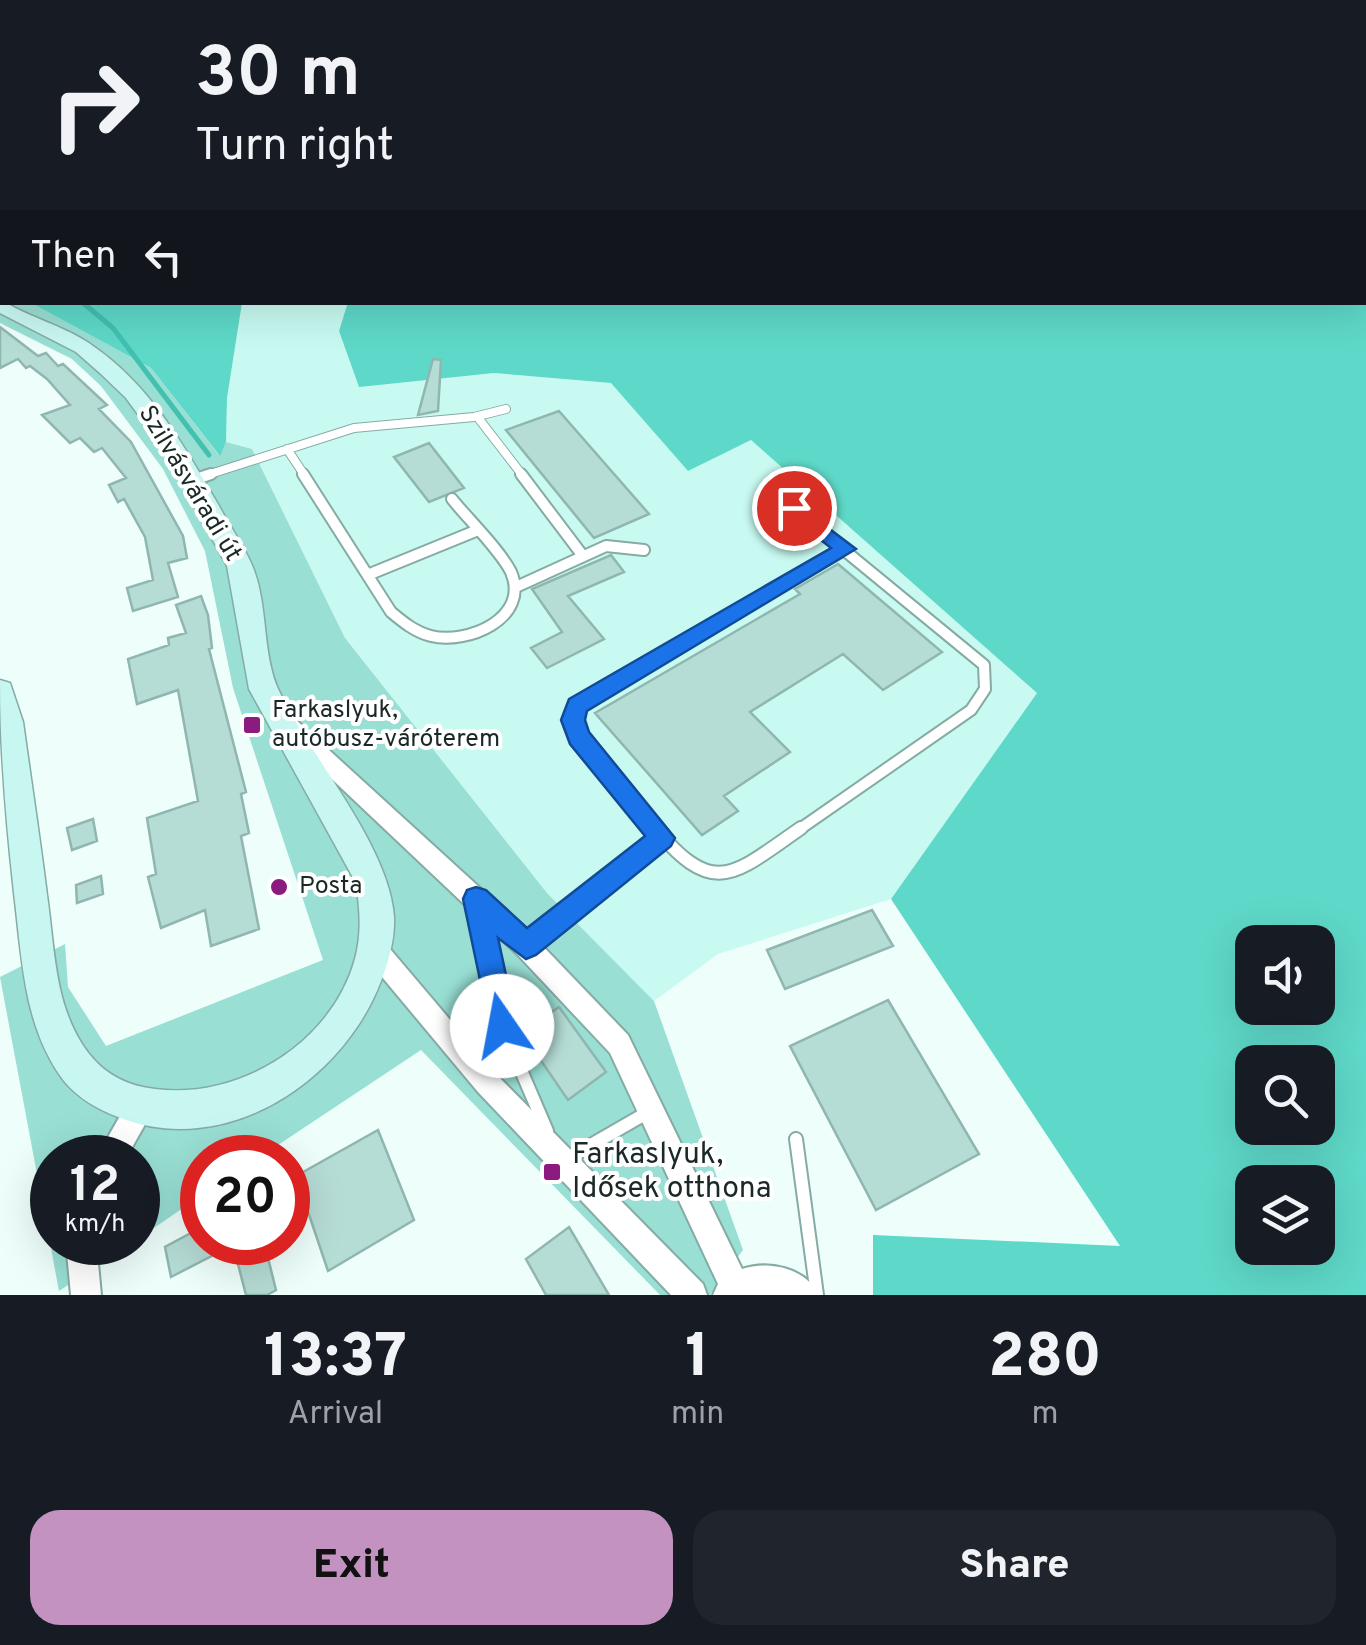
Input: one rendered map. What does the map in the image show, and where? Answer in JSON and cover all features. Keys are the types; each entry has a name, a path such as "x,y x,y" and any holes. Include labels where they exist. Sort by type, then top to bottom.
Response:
{"main road":[{"name":"Szilvásváradi út","path":"0,305 83,348 109,368 149,411 194,480 240,566 255,661 275,712 372,881 380,914 376,951 368,974 342,1020 324,1042 282,1076 231,1102 202,1110 142,1105 97,1089 68,1056 43,988 8,722 0,691"}],"street":[{"path":"275,712 526,946 619,1044 732,1291 751,1279 768,1278 785,1282 802,1295"},
{"path":"376,951 487,1083 692,1295"},
{"path":"124,1135 142,1105"},
{"path":"83,1265 86,1295"}],"lane":[{"path":"194,480 376,423 479,418 506,409"},
{"path":"479,418 584,556"},
{"path":"287,449 370,574 375,591 399,622 427,637 461,640 490,626 514,597 516,587 511,573 452,499"},
{"path":"768,488 846,549 984,665 989,678 984,695 971,710 745,866 723,875 695,872 578,737 573,720 577,705 846,549"},
{"path":"370,574 478,530"},
{"path":"516,587 606,546 644,550"},
{"path":"526,946 662,838"},
{"path":"476,899 502,1026 560,1158 650,1110"},
{"path":"796,1139 817,1295"}],"shaded area":[{"path":"0,305 35,305 151,368 219,455 226,442 252,449 345,638 547,893 654,1001 743,1250 710,1295 660,1295 421,1050 293,1135 180,1135 180,1210 160,1224 160,1135 30,1137 0,977 65,944 68,987 106,1046 323,960 233,688 205,551 163,469 101,386 72,359 0,323"},
{"path":"242,305 347,305 339,331 359,386 494,373 612,383 688,471 751,440 1037,693 891,899 718,954 654,1001 547,893 345,638 252,449 226,442 227,398"},
{"path":"54,1265 99,1265 59,1291"}],"green space":[{"path":"35,305 242,305 227,398 226,442 220,456 151,368"},
{"path":"347,305 1366,305 1366,1295 873,1295 873,1235 1120,1246 891,899 1037,693 751,440 688,471 611,383 494,373 359,387 339,331"}],"building":[{"path":"0,327 38,356 46,353 58,366 63,364 107,405 99,409 131,442 183,536 187,558 168,563 178,597 133,611 127,588 153,580 145,537 124,499 118,502 109,485 126,478 102,448 94,452 80,438 70,443 42,415 70,405 47,379 18,359 0,368"},
{"path":"433,359 441,360 438,411 418,415"},
{"path":"559,411 649,514 594,538 506,430"},
{"path":"429,443 464,488 429,502 394,457"},
{"path":"611,555 624,572 568,596 604,639 547,668 531,648 562,632 532,589"},
{"path":"838,564 942,652 883,690 843,654 750,712 790,752 724,796 738,811 702,835 595,713 800,594 795,589"},
{"path":"201,596 208,615 212,648 209,649 246,792 241,794 249,833 241,836 259,929 211,946 205,910 161,928 148,877 156,874 147,818 198,801 178,690 137,704 128,659 169,645 168,638 186,633 176,605"},
{"path":"93,819 97,841 72,850 67,828"},
{"path":"101,876 103,894 77,903 76,885"},
{"path":"872,910 893,946 785,989 767,950"},
{"path":"888,1000 979,1154 876,1210 790,1046"},
{"path":"559,1007 606,1072 568,1100 522,1033"},
{"path":"378,1130 414,1220 328,1271 310,1218 310,1168"},
{"path":"569,1227 609,1295 546,1295 526,1259"},
{"path":"180,1239 180,1265 194,1265 171,1277 165,1247"},
{"path":"238,1265 270,1265 276,1290 267,1295 246,1295"}],"waterway":[{"path":"86,305 113,328 209,455"}],"place":[{"name":"Farkaslyuk, autóbusz-váróterem","path":"252,725"},
{"name":"Posta","path":"279,887"},
{"name":"Farkaslyuk, Idősek otthona","path":"552,1172"}],"route":[{"path":"502,1026 476,899 526,946 662,838 578,737 573,720 577,705 846,549 794,508"}]}
